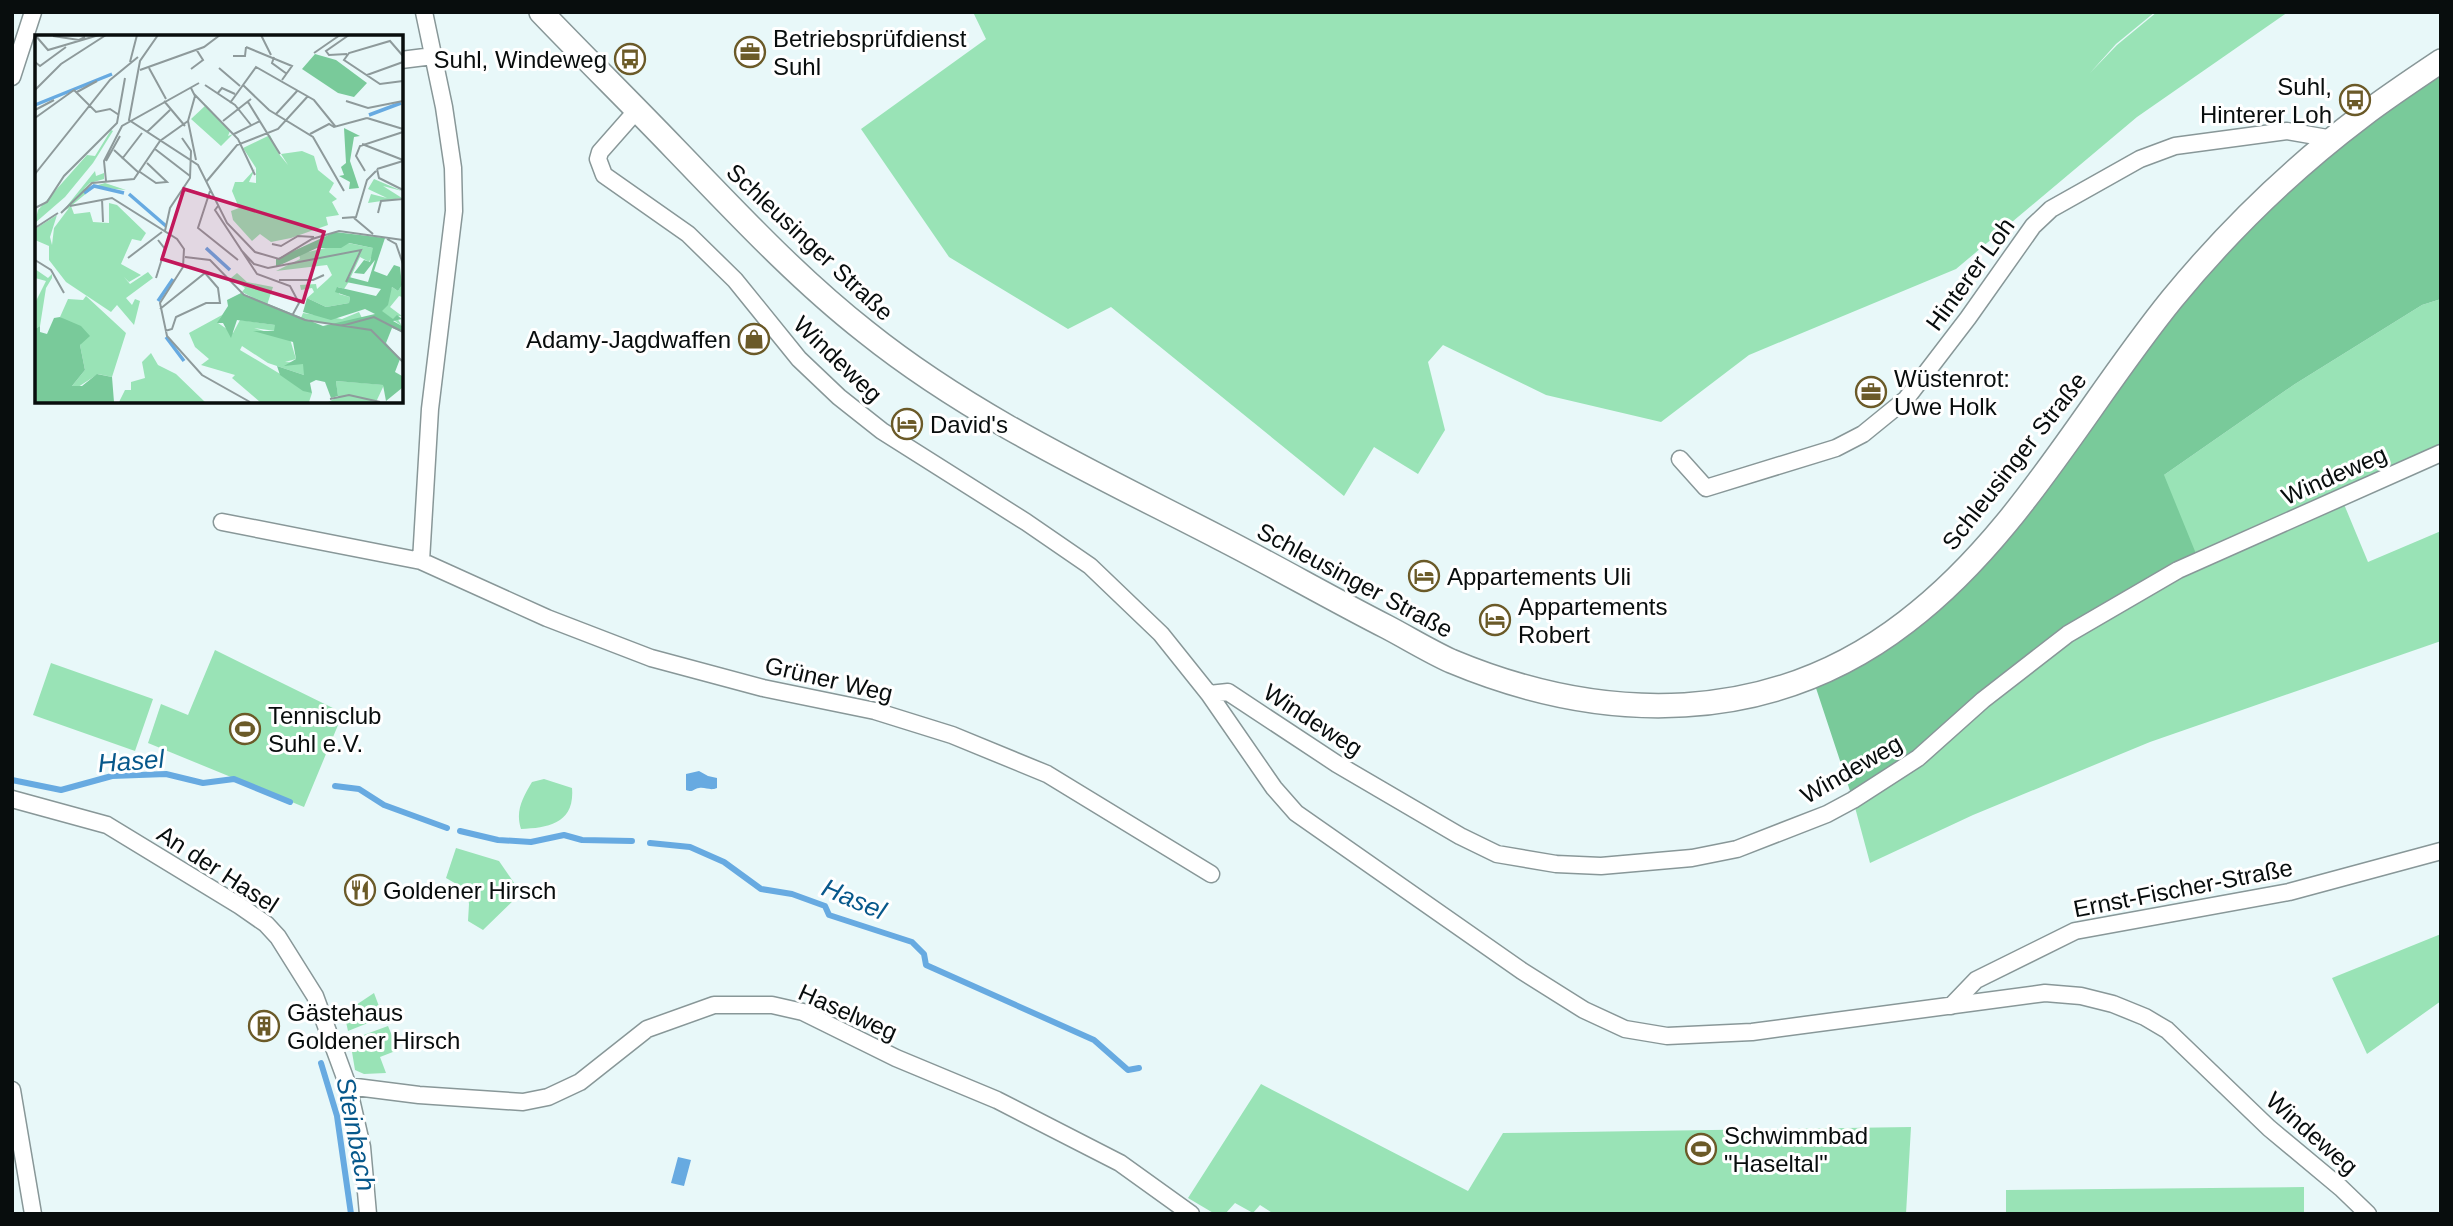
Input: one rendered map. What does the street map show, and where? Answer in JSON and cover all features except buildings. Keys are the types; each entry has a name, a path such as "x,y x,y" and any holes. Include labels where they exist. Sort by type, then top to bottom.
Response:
{"main road":[{"name":"Schleusinger Straße","path":"541,12 810,283 866,332 939,384 999,422 1445,658 1498,679 1545,693 1628,706 1675,706 1758,694 1811,676 1861,654 1906,622 1946,589 1995,537 2174,296 2227,238 2288,178 2362,115 2441,61"}],"street":[{"path":"12,77 33,12"},
{"path":"421,561 430,410 454,212 453,168 444,107 424,12"},
{"path":"402,60 433,56"},
{"name":"Windeweg","path":"637,110 600,152 598,159 604,175 688,234 735,280 799,359 839,397 882,431 1090,566 1161,634 1209,694 1274,788 1296,813 1522,971 1584,1010 1625,1029 1667,1036 1752,1032 2045,993 2091,998 2113,1004 2167,1030 2269,1128 2368,1214"},
{"name":"Hinterer Loh","path":"1680,459 1706,488 1836,448 1863,434 1906,399 2033,226 2051,209 2140,159 2175,146 2287,131 2333,139"},
{"name":"Windeweg","path":"1209,694 1228,692 1337,764 1497,854 1556,864 1601,866 1692,858 1737,849 1827,814 1853,800 1918,758 1983,701 2068,634 2178,570 2441,453"},
{"name":"Grüner Weg","path":"222,522 421,561 548,618 651,658 763,688 875,711 952,735 1047,774 1211,874"},
{"name":"An der Hasel","path":"12,799 107,825 215,889 266,924 285,946 315,996 348,1086 362,1147 368,1214"},
{"name":"Ernst-Fischer-Straße","path":"1951,1006 1976,980 2076,931 2288,892 2441,851"},
{"name":"Haselweg","path":"348,1086 498,1101 535,1100 580,1082 647,1029 714,1005 772,1005 803,1012 896,1058 997,1100 1120,1163 1191,1214"},
{"path":"12,1090 33,1214"}],"green space":[{"path":"973,12 2155,12 2116,44 2090,73 2117,45 2157,12 2288,12 2137,117 1956,269 1749,355 1661,422 1546,395 1443,345 1428,362 1445,430 1418,474 1374,447 1344,496 1111,307 1068,329 949,257 861,129 986,39"},
{"path":"2441,61 2441,299 2422,305 2295,384 2164,475 2199,561 2068,634 1853,800 1812,676 1946,589 2227,238"},
{"path":"2441,299 2441,453 2341,497 2368,562 2441,531 2441,641 2150,742 1973,815 1870,863 1853,800 2164,475 2295,384 2422,305"},
{"name":"Tennisclub Suhl e.V.","path":"215,650 343,713 304,807 148,743 161,704 188,715"},
{"path":"51,663 153,699 135,751 33,715"},
{"path":"544,779 572,788 569,809 565,816 550,825 521,829 519,810 523,799 532,782"},
{"path":"456,848 499,861 521,893 483,930 468,921 467,890 446,878"},
{"path":"2441,934 2441,1001 2367,1054 2332,978"},
{"path":"374,993 383,1017 348,1031 344,1013"},
{"path":"388,1026 398,1050 380,1057 386,1073 364,1074 355,1070 350,1040"},
{"name":"Schwimmbad \"Haseltal\"","path":"1261,1084 1468,1191 1503,1133 1911,1127 1906,1214 1274,1214 1260,1205 1253,1213 1235,1203 1225,1214 1215,1214 1188,1198"},
{"path":"2304,1187 2304,1214 2006,1214 2006,1190"}],"water":[{"path":"699,771 717,778 717,788 686,790 686,774"},
{"path":"678,1157 691,1160 684,1186 671,1183"}],"waterway":[{"name":"Hasel","path":"12,780 61,790 112,776 166,774 203,783 234,779 290,802"},
{"name":"Hasel","path":"335,786 359,789 384,805 447,828"},
{"name":"Hasel","path":"460,831 498,840 531,842 564,835 582,840 632,841"},
{"name":"Hasel","path":"650,843 690,847 724,862 761,889 792,894 825,906 829,915 912,942 924,954 926,965 1094,1040 1128,1070 1139,1068"},
{"name":"Steinbach","path":"321,1063 337,1116 351,1214"}],"place":[{"name":"Betriebsprüfdienst Suhl","path":"750,52"},
{"name":"Suhl, Windeweg","path":"630,59"},
{"name":"Suhl, Hinterer Loh","path":"2355,100"},
{"name":"Adamy-Jagdwaffen","path":"754,339"},
{"name":"Wüstenrot: Uwe Holk","path":"1871,392"},
{"name":"David's","path":"907,424"},
{"name":"Appartements Uli","path":"1424,576"},
{"name":"Appartements Robert","path":"1495,620"},
{"name":"Tennisclub Suhl e.V.","path":"245,729"},
{"name":"Goldener Hirsch","path":"360,890"},
{"name":"Gästehaus Goldener Hirsch","path":"264,1026"},
{"name":"Schwimmbad \"Haseltal\"","path":"1701,1149"}]}
